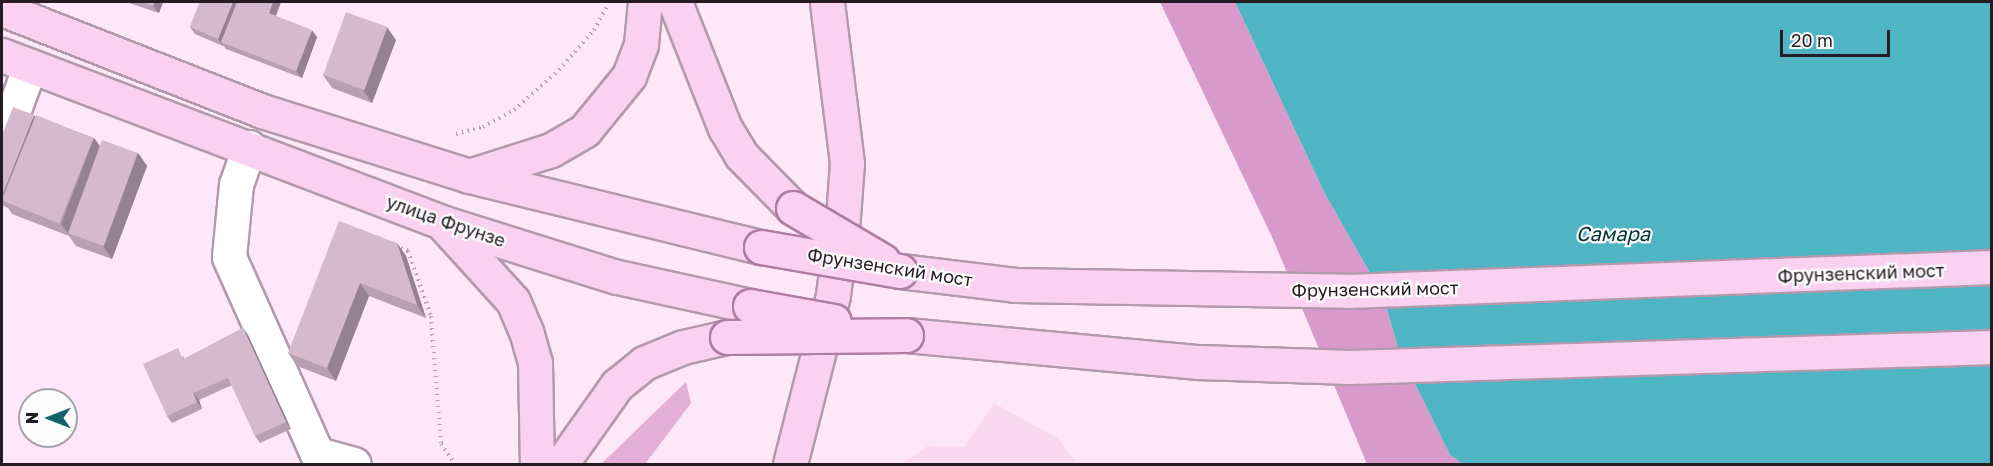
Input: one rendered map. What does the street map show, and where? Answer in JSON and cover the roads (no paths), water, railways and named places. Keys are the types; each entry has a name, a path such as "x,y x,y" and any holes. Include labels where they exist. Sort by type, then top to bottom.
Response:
{"main road":[{"path":"2,9 262,111 469,176 550,150 585,130 629,76 641,44 645,2"},
{"path":"675,2 725,128 741,155 793,208 900,271"},
{"path":"790,465 833,295 847,163 827,2"},
{"name":"улица Фрунзе","path":"16,60 441,222 617,278 906,335"},
{"name":"Фрунзенский мост","path":"469,176 761,247 900,271 1015,285 1348,291 1992,267"},
{"path":"441,222 513,301 526,331 535,363 537,465"},
{"path":"561,465 617,385 644,363 683,347 727,338 906,335 1177,360 1350,367 1992,347"}],"lane":[{"path":"2,142 16,60"},
{"path":"249,147 236,184 229,257 317,454 354,465"}],"water":[{"name":"Самара","path":"1235,2 1991,2 1991,464 1463,464 1450,455 1399,351 1383,296 1324,192"}]}
